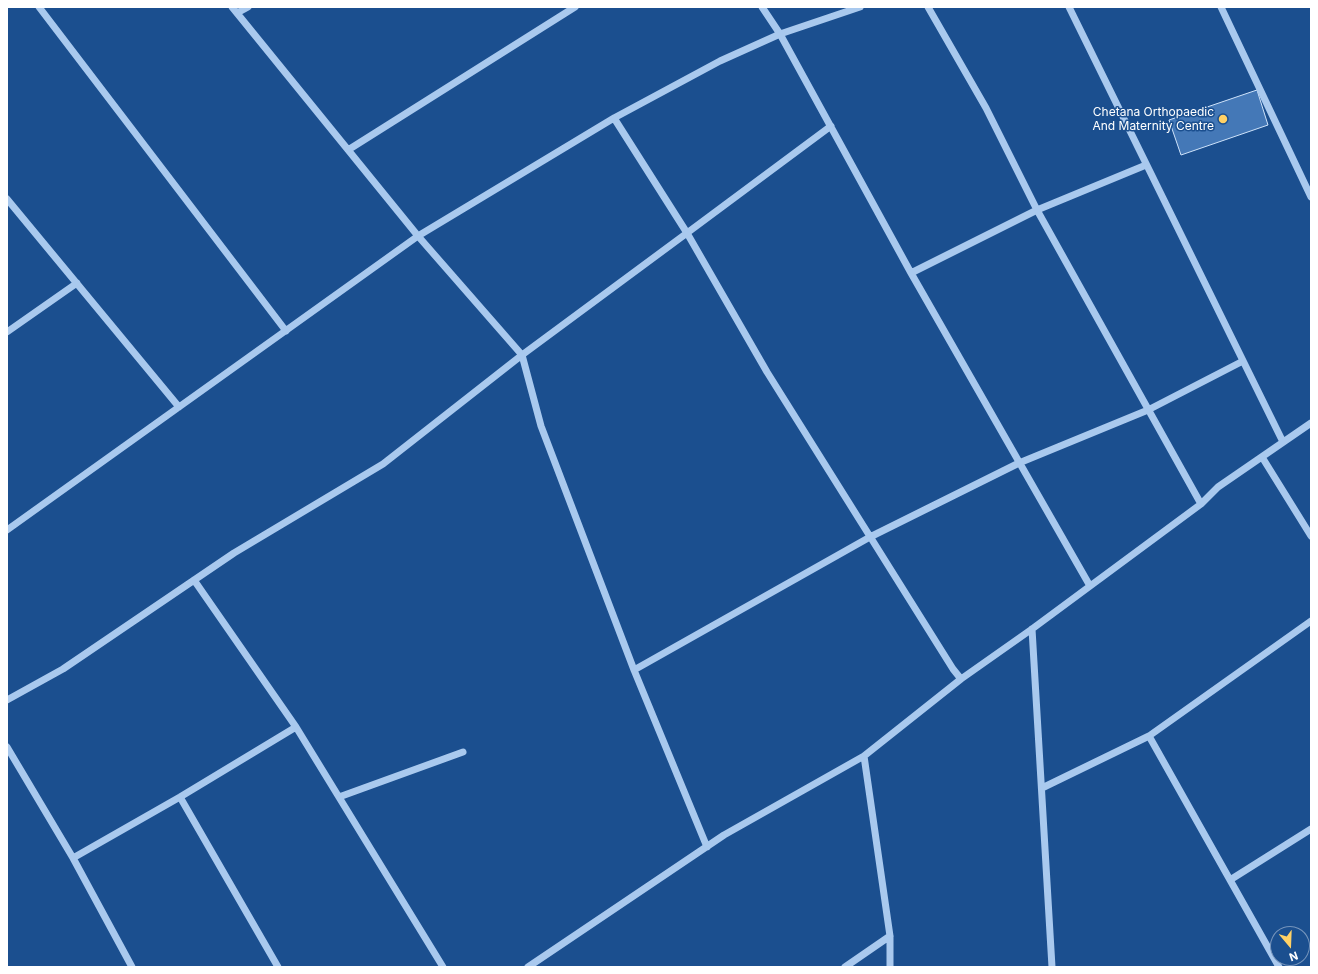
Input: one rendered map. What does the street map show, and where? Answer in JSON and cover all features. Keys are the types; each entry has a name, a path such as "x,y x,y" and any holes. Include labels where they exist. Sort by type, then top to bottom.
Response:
{"street":[{"path":"39,7 286,330"},
{"path":"248,7 234,10 418,236 522,355 540,426 634,670 707,847"},
{"path":"348,150 575,7"},
{"path":"762,7 780,34 911,272 1090,586"},
{"path":"7,530 418,236 614,118 720,61 780,34 860,7"},
{"path":"928,7 986,108 1037,210 1201,504"},
{"path":"1069,7 1283,442"},
{"path":"1221,7 1311,197"},
{"path":"614,118 687,233 767,372 953,669 961,679"},
{"path":"7,700 63,669 234,553 383,464 522,355 830,126"},
{"path":"911,272 1037,210 1146,165"},
{"path":"7,199 179,407"},
{"path":"7,332 77,283"},
{"path":"634,670 870,537 1019,463 1148,410 1243,361"},
{"path":"528,967 724,835 864,756 961,679 1032,629 1201,504 1218,487 1311,423"},
{"path":"1262,456 1311,536"},
{"path":"194,580 296,727 443,967"},
{"path":"1042,788 1149,736 1311,621"},
{"path":"1032,629 1052,967"},
{"path":"73,858 180,797 296,727"},
{"path":"1149,736 1279,967"},
{"path":"7,747 73,858 132,967"},
{"path":"339,797 463,752"},
{"path":"864,756 890,936 890,967"},
{"path":"180,797 278,967"},
{"path":"1230,880 1311,829"},
{"path":"845,967 890,936"}],"building":[{"path":"1257,90 1268,125 1181,155 1169,120"}],"place":[{"name":"Chetana Orthopaedic And Maternity Centre","path":"1223,119"}]}
